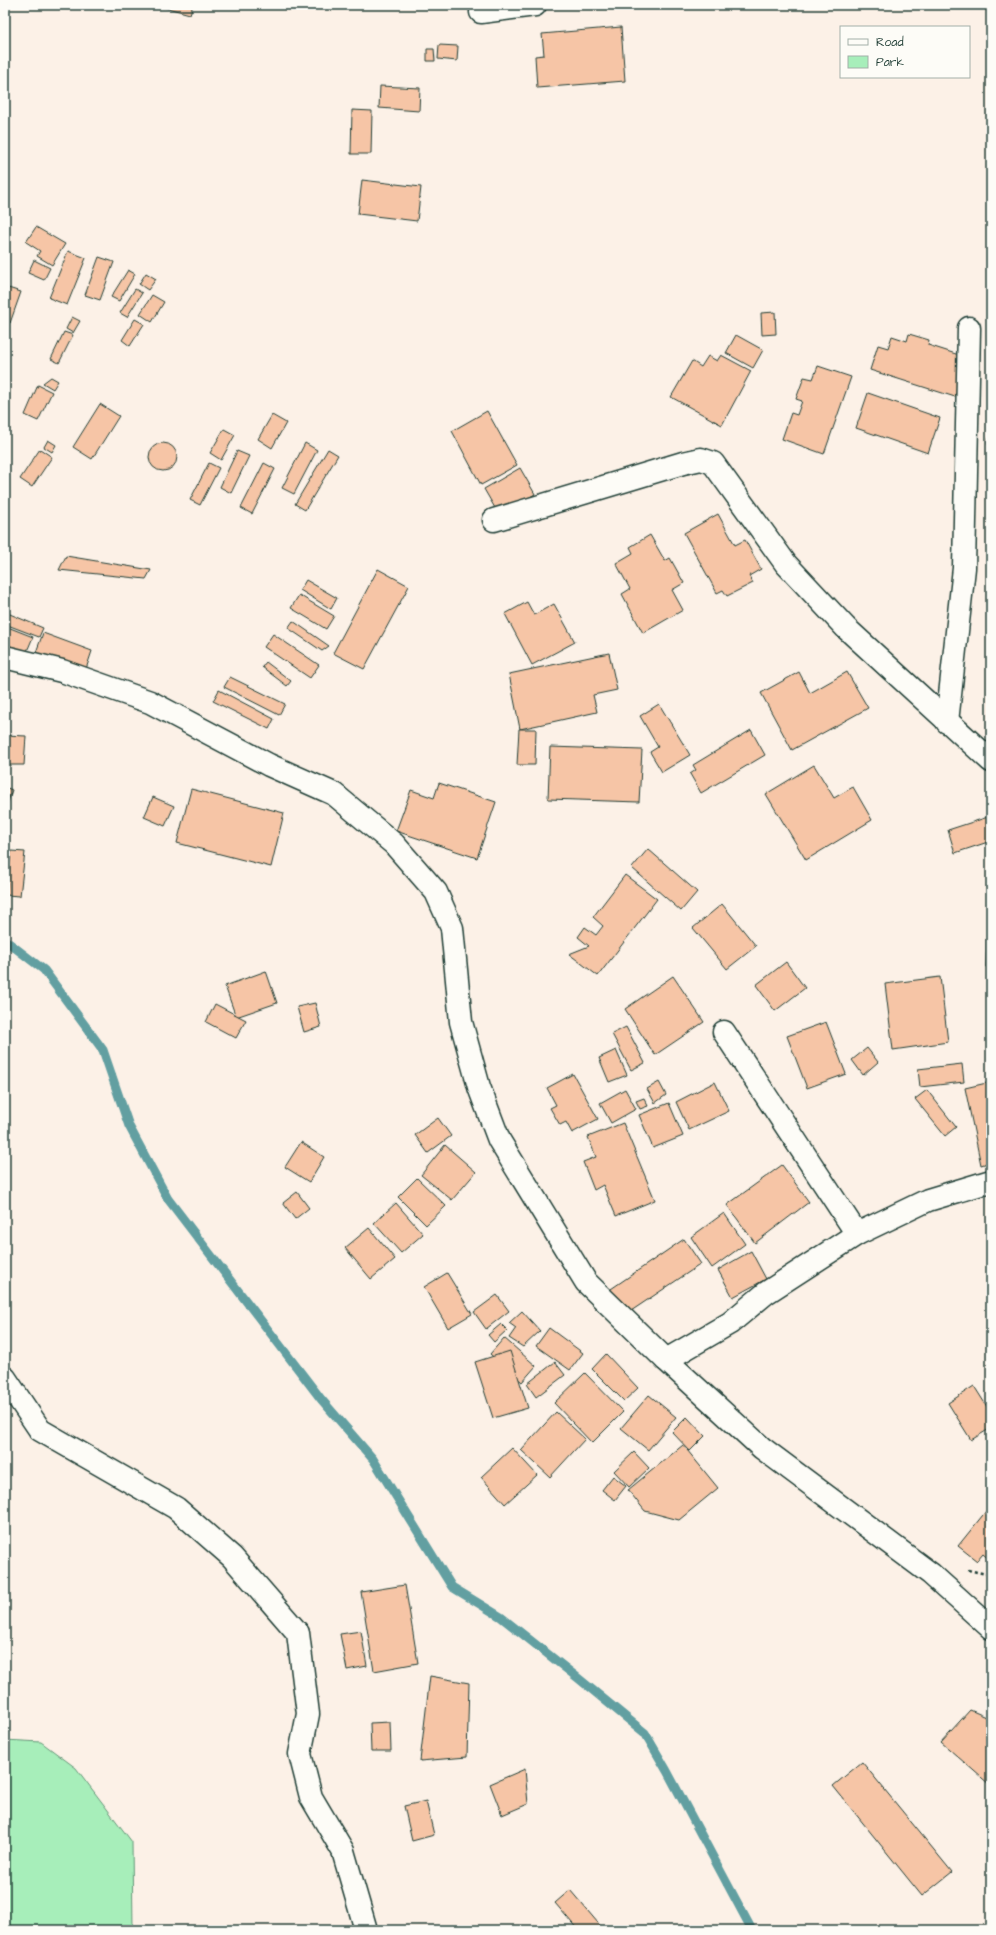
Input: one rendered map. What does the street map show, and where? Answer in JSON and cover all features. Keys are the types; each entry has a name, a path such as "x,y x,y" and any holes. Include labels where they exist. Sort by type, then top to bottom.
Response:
{"street":[{"path":"481,12 535,5"},
{"path":"947,722 964,568 970,328"},
{"path":"494,520 683,463 701,459 714,462 786,564 846,628 991,761"},
{"path":"5,657 62,671 150,702 269,765 334,794 394,844 436,892 452,928 461,1022 479,1087 499,1140 586,1282 666,1360 762,1448 931,1574 991,1628"},
{"path":"724,1032 857,1234"},
{"path":"666,1360 730,1323 766,1293 857,1234 928,1200 991,1181"},
{"path":"5,1378 40,1430 176,1508 232,1557 298,1633 308,1714 300,1754 311,1797 343,1851 366,1930"}],"green space":[{"path":"5,1740 41,1742 76,1768 132,1842 133,1930 5,1930"}],"building":[{"path":"156,5 193,5 190,14"},
{"path":"621,27 625,81 537,88 535,56 544,55 542,34"},
{"path":"439,45 458,46 457,61 438,59"},
{"path":"427,49 434,49 435,61 427,61"},
{"path":"380,86 420,88 419,111 379,108"},
{"path":"352,110 372,111 371,154 351,154"},
{"path":"362,180 421,187 417,221 358,214"},
{"path":"36,227 65,244 52,265 37,256 40,251 26,242"},
{"path":"68,251 86,258 67,305 49,298"},
{"path":"99,257 114,262 100,300 85,295"},
{"path":"34,260 50,268 44,280 28,273"},
{"path":"128,270 135,274 119,301 111,297"},
{"path":"146,273 156,279 148,290 139,284"},
{"path":"5,287 21,292 10,323 5,322"},
{"path":"135,289 142,293 127,317 120,313"},
{"path":"152,295 164,302 152,322 140,314"},
{"path":"775,312 776,334 762,335 761,313"},
{"path":"72,317 80,321 73,333 66,329"},
{"path":"135,319 144,324 130,346 122,340"},
{"path":"64,332 73,335 59,363 51,359"},
{"path":"909,334 929,340 928,345 962,356 962,374 955,397 870,370 878,345 888,348 892,336 907,341"},
{"path":"736,335 763,350 753,368 726,353"},
{"path":"721,355 751,371 722,425 671,397 692,361 701,367 708,356 717,361"},
{"path":"818,366 851,377 824,454 782,439 791,413 797,415 802,401 796,399 804,377 813,379"},
{"path":"51,377 58,381 53,389 43,383"},
{"path":"38,385 52,392 38,421 25,415"},
{"path":"868,393 940,418 928,453 856,428"},
{"path":"100,404 119,416 92,459 73,447"},
{"path":"487,411 517,465 481,485 452,431"},
{"path":"272,415 286,423 272,448 258,439"},
{"path":"224,429 235,435 221,460 210,453"},
{"path":"991,433 991,446 987,444"},
{"path":"48,440 56,445 52,452 44,447"},
{"path":"163,443 173,447 177,457 173,467 163,471 153,467 149,457 153,447"},
{"path":"305,443 317,450 294,494 282,488"},
{"path":"40,449 52,457 32,487 20,479"},
{"path":"328,449 338,455 305,510 295,504"},
{"path":"237,451 249,456 231,493 220,487"},
{"path":"209,463 219,468 200,505 190,500"},
{"path":"264,463 275,469 252,514 241,508"},
{"path":"520,468 535,494 499,515 484,489"},
{"path":"718,514 735,545 745,540 761,569 749,576 753,583 727,596 723,590 717,593 684,533"},
{"path":"650,535 665,561 670,558 684,583 672,590 683,610 643,633 622,594 630,589 616,563 633,553 630,547"},
{"path":"66,556 151,570 146,579 59,570"},
{"path":"378,569 409,586 364,669 333,653"},
{"path":"306,580 337,598 331,609 300,590"},
{"path":"299,595 334,616 326,629 291,608"},
{"path":"527,602 534,615 554,604 575,642 532,665 505,614"},
{"path":"5,612 43,628 39,637 5,624"},
{"path":"293,621 329,646 322,651 288,628"},
{"path":"5,626 33,637 25,656 5,649"},
{"path":"43,633 92,651 84,675 34,658"},
{"path":"273,634 319,665 310,678 264,647"},
{"path":"609,653 617,690 593,695 597,712 520,729 509,674"},
{"path":"266,662 291,681 287,686 262,667"},
{"path":"799,672 810,693 847,672 868,708 792,750 761,693"},
{"path":"230,677 285,704 279,715 224,687"},
{"path":"219,690 274,719 269,729 213,701"},
{"path":"659,704 690,755 662,772 650,752 658,747 640,716"},
{"path":"519,729 536,729 535,765 517,765"},
{"path":"751,730 765,755 701,793 690,774 696,770 693,765"},
{"path":"5,735 26,736 24,765 6,765"},
{"path":"550,747 642,750 639,802 548,799"},
{"path":"814,765 834,798 853,787 872,820 806,860 766,794"},
{"path":"439,783 496,802 477,858 396,831 411,790 434,798"},
{"path":"5,787 12,790 5,810"},
{"path":"191,789 284,813 271,867 177,843"},
{"path":"153,797 174,806 165,826 144,817"},
{"path":"991,816 991,841 955,853 948,830"},
{"path":"648,849 697,892 681,911 632,868"},
{"path":"11,851 25,852 20,896 6,895"},
{"path":"625,875 657,899 598,976 569,954 589,946 578,937 585,927 596,935 603,926 593,917"},
{"path":"988,902 991,902 991,967 986,967"},
{"path":"722,904 756,946 727,969 693,928"},
{"path":"786,962 805,988 775,1011 756,985"},
{"path":"266,971 277,1003 236,1017 225,986"},
{"path":"673,976 704,1022 655,1055 625,1009"},
{"path":"940,977 948,1042 893,1050 885,984"},
{"path":"315,1003 321,1027 304,1032 297,1007"},
{"path":"215,1004 246,1020 236,1038 206,1022"},
{"path":"826,1022 846,1074 807,1088 787,1036"},
{"path":"626,1027 645,1063 631,1070 612,1034"},
{"path":"867,1048 878,1062 863,1075 852,1060"},
{"path":"616,1050 627,1075 609,1082 599,1058"},
{"path":"962,1064 964,1082 920,1087 918,1069"},
{"path":"573,1074 598,1119 572,1133 566,1122 560,1125 550,1108 556,1105 547,1088"},
{"path":"659,1082 666,1095 655,1103 647,1089"},
{"path":"715,1082 729,1111 689,1130 676,1102"},
{"path":"991,1082 991,1162 981,1165 965,1088"},
{"path":"625,1089 636,1109 611,1123 600,1103"},
{"path":"927,1090 956,1127 945,1136 915,1099"},
{"path":"644,1098 648,1106 640,1109 636,1101"},
{"path":"669,1103 683,1136 653,1148 639,1115"},
{"path":"438,1118 451,1136 428,1153 415,1135"},
{"path":"623,1123 655,1200 616,1216 603,1185 594,1190 583,1162 596,1157 588,1137"},
{"path":"301,1142 324,1157 309,1182 285,1167"},
{"path":"445,1145 476,1172 452,1200 421,1175"},
{"path":"782,1165 809,1202 755,1243 727,1205"},
{"path":"417,1178 446,1206 426,1225 398,1197"},
{"path":"297,1192 309,1208 295,1219 283,1203"},
{"path":"396,1203 423,1234 401,1253 374,1223"},
{"path":"724,1213 745,1244 712,1268 691,1237"},
{"path":"369,1228 395,1259 371,1279 345,1248"},
{"path":"684,1239 701,1264 631,1311 608,1291"},
{"path":"751,1251 766,1279 733,1297 718,1270"},
{"path":"447,1273 472,1314 448,1328 424,1287"},
{"path":"497,1295 509,1311 486,1329 474,1312"},
{"path":"522,1311 540,1331 523,1347 509,1338 516,1328 509,1323"},
{"path":"501,1324 507,1330 494,1342 488,1335"},
{"path":"549,1328 583,1353 570,1370 536,1346"},
{"path":"504,1338 536,1366 522,1382 490,1354"},
{"path":"510,1351 528,1408 493,1418 475,1362"},
{"path":"606,1354 638,1388 624,1401 592,1369"},
{"path":"555,1362 565,1375 536,1397 527,1384"},
{"path":"585,1373 623,1412 592,1443 554,1403"},
{"path":"974,1386 991,1413 991,1428 971,1440 948,1403"},
{"path":"649,1395 676,1417 648,1450 621,1428"},
{"path":"556,1412 585,1439 550,1477 521,1450"},
{"path":"687,1417 705,1436 690,1451 672,1432"},
{"path":"683,1445 718,1488 679,1520 645,1511 628,1490"},
{"path":"512,1448 537,1475 505,1504 481,1477"},
{"path":"634,1452 649,1468 629,1487 614,1471"},
{"path":"613,1476 626,1486 615,1500 602,1490"},
{"path":"991,1505 991,1561 983,1554 977,1561 958,1546"},
{"path":"405,1585 418,1663 374,1671 361,1592"},
{"path":"361,1631 367,1666 347,1670 340,1634"},
{"path":"430,1676 469,1683 467,1757 420,1761"},
{"path":"970,1710 991,1719 990,1785 941,1742"},
{"path":"390,1722 391,1751 371,1751 370,1723"},
{"path":"862,1762 952,1872 922,1896 833,1786"},
{"path":"525,1769 528,1804 502,1815 490,1784"},
{"path":"426,1801 434,1835 412,1841 404,1806"},
{"path":"570,1890 604,1930 578,1930 555,1903"}],"waterway":[{"path":"5,940 44,970 103,1050 129,1126 168,1199 321,1399 373,1459 452,1587 501,1617 645,1733 752,1930"}]}
